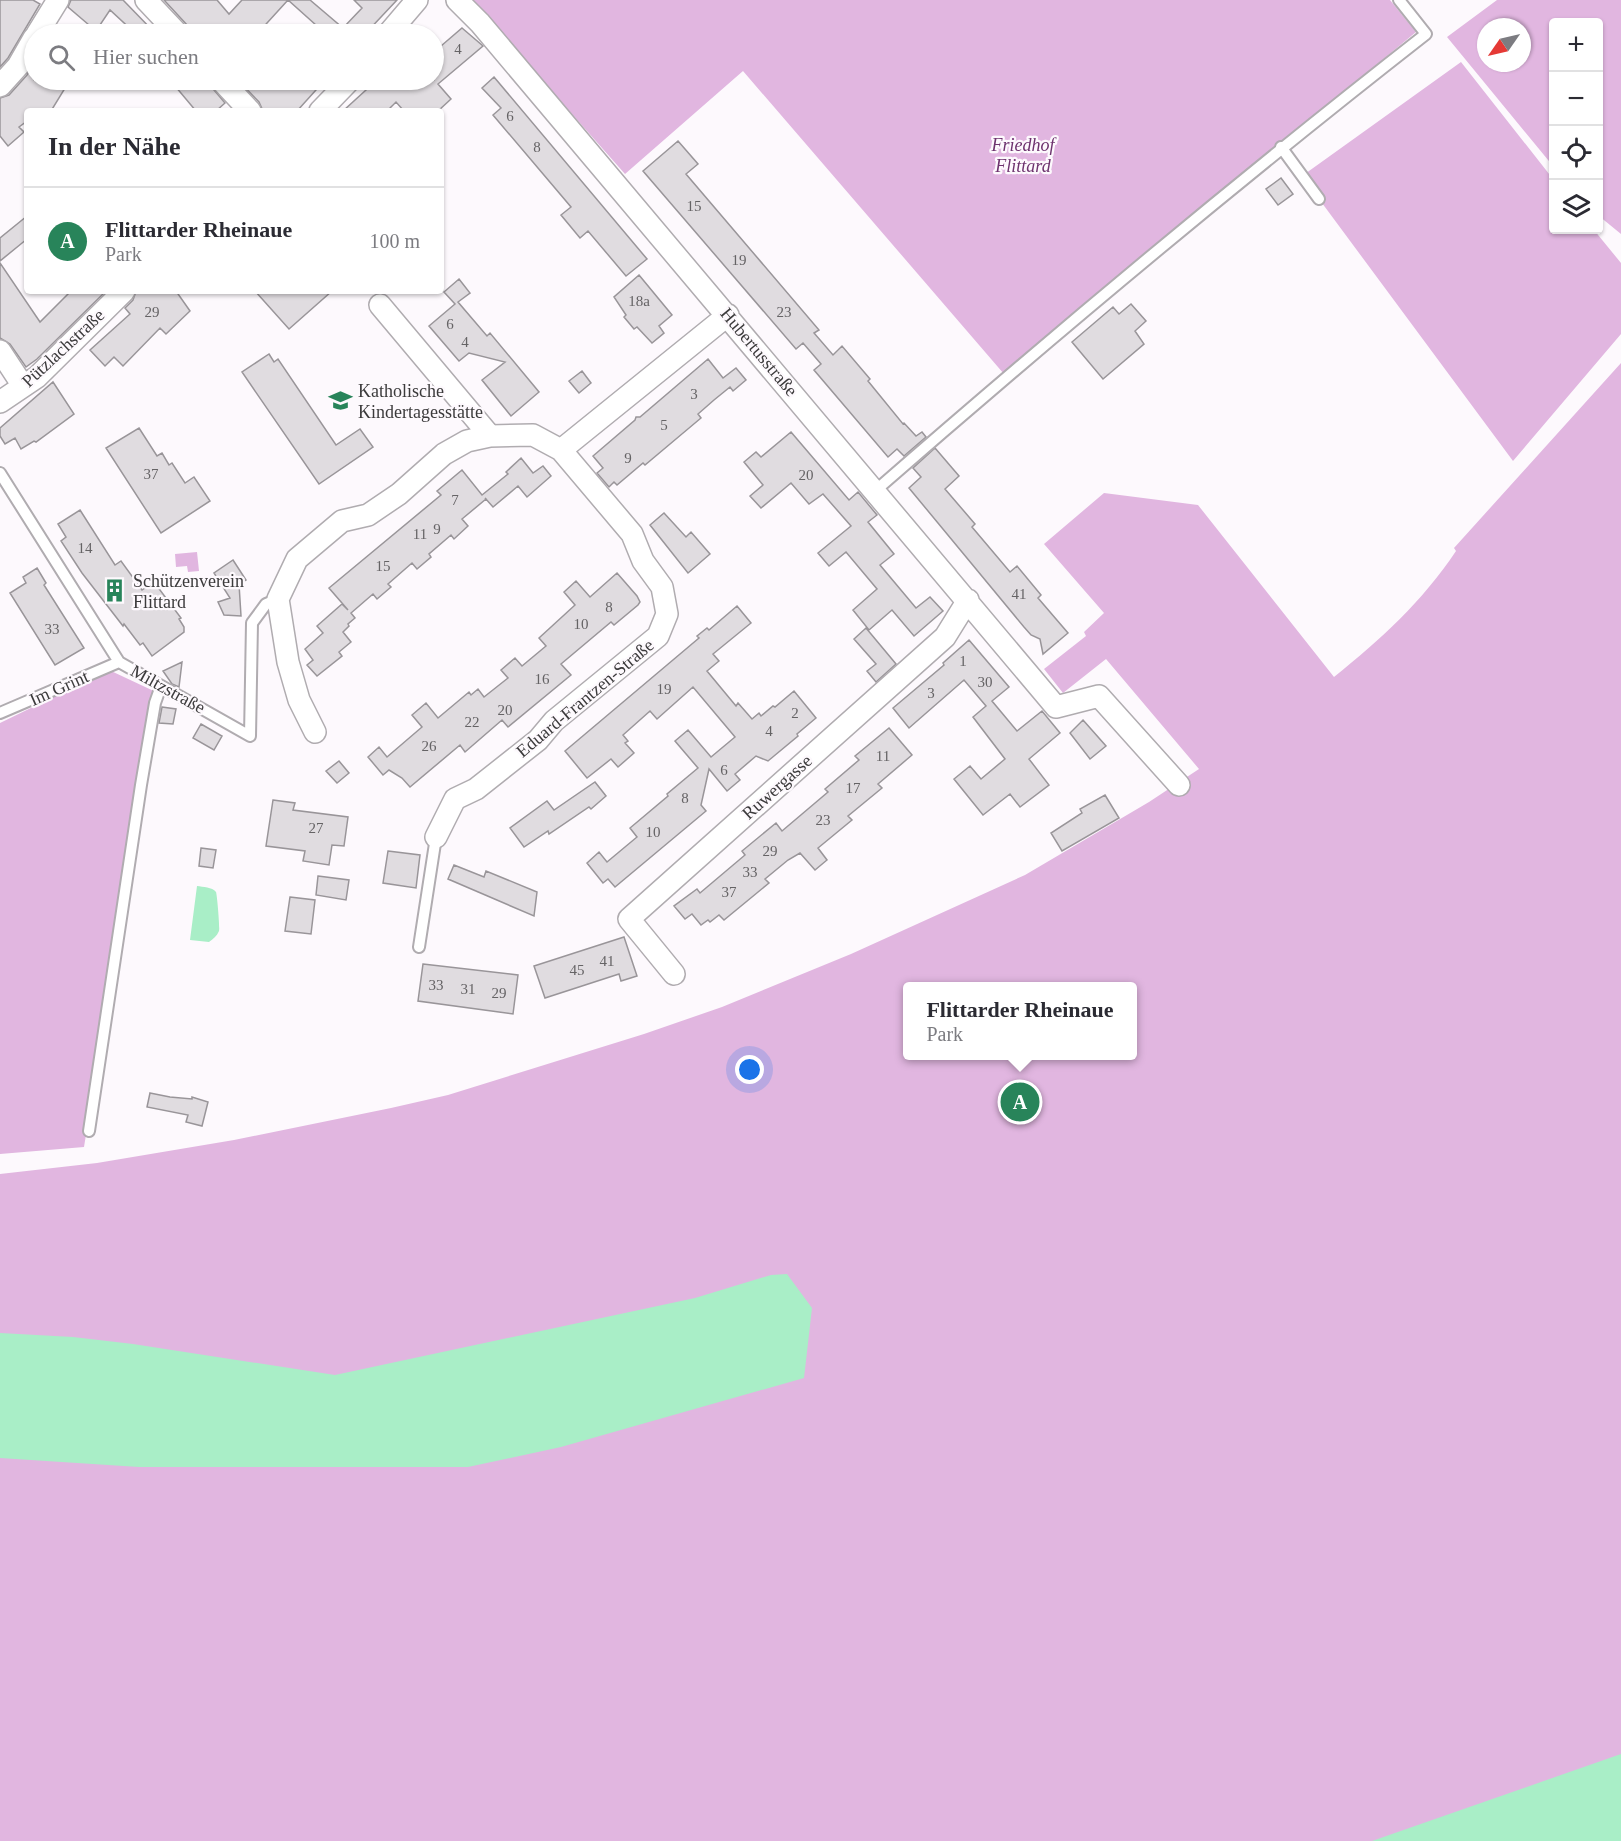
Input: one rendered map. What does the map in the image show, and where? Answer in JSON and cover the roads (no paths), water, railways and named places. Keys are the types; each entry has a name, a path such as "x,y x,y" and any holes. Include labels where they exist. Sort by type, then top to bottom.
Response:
{"street":[{"path":"43,24 58,0"},
{"path":"146,0 169,24"},
{"path":"397,24 417,0"},
{"name":"Hubertusstraße","path":"457,0 480,23 728,315 1056,707 1099,696 1179,785"},
{"path":"0,86 24,56"},
{"path":"230,90 247,108"},
{"path":"323,108 340,90"},
{"name":"Pützlachstraße","path":"0,402 44,369 121,294"},
{"path":"380,305 490,436"},
{"path":"561,450 728,315"},
{"path":"0,351 23,386"},
{"name":"Miltzstraße","path":"279,599 297,559 342,521 368,515 399,494 444,454 467,441 490,436 533,435 561,450"},
{"name":"Eduard-Frantzen-Straße","path":"436,837 455,799 476,789 538,740 554,721 658,636 667,614 662,587 643,561 632,534 561,450"},
{"path":"279,599 288,662 299,700 315,732"},
{"name":"Ruwergasse","path":"674,975 630,919 945,637 968,600"}],"lane":[{"path":"875,491 957,419 1281,147 1426,34 1399,0"},
{"path":"1281,147 1319,199"},
{"name":"Miltzstraße","path":"0,473 119,662 250,736 252,623 266,604 279,599"},
{"name":"Im Grint","path":"0,713 119,662"},
{"path":"88,1131 141,785 155,703 161,686"},
{"path":"419,947 436,837"}],"place":[{"name":"Katholische Kindertagesstätte","path":"340,401"},
{"name":"Schützenverein Flittard","path":"115,591"},
{"name":"Flittarder Rheinaue","path":"1020,1102"}],"park label":[{"name":"Friedhof Flittard","path":"1023,155"}]}
